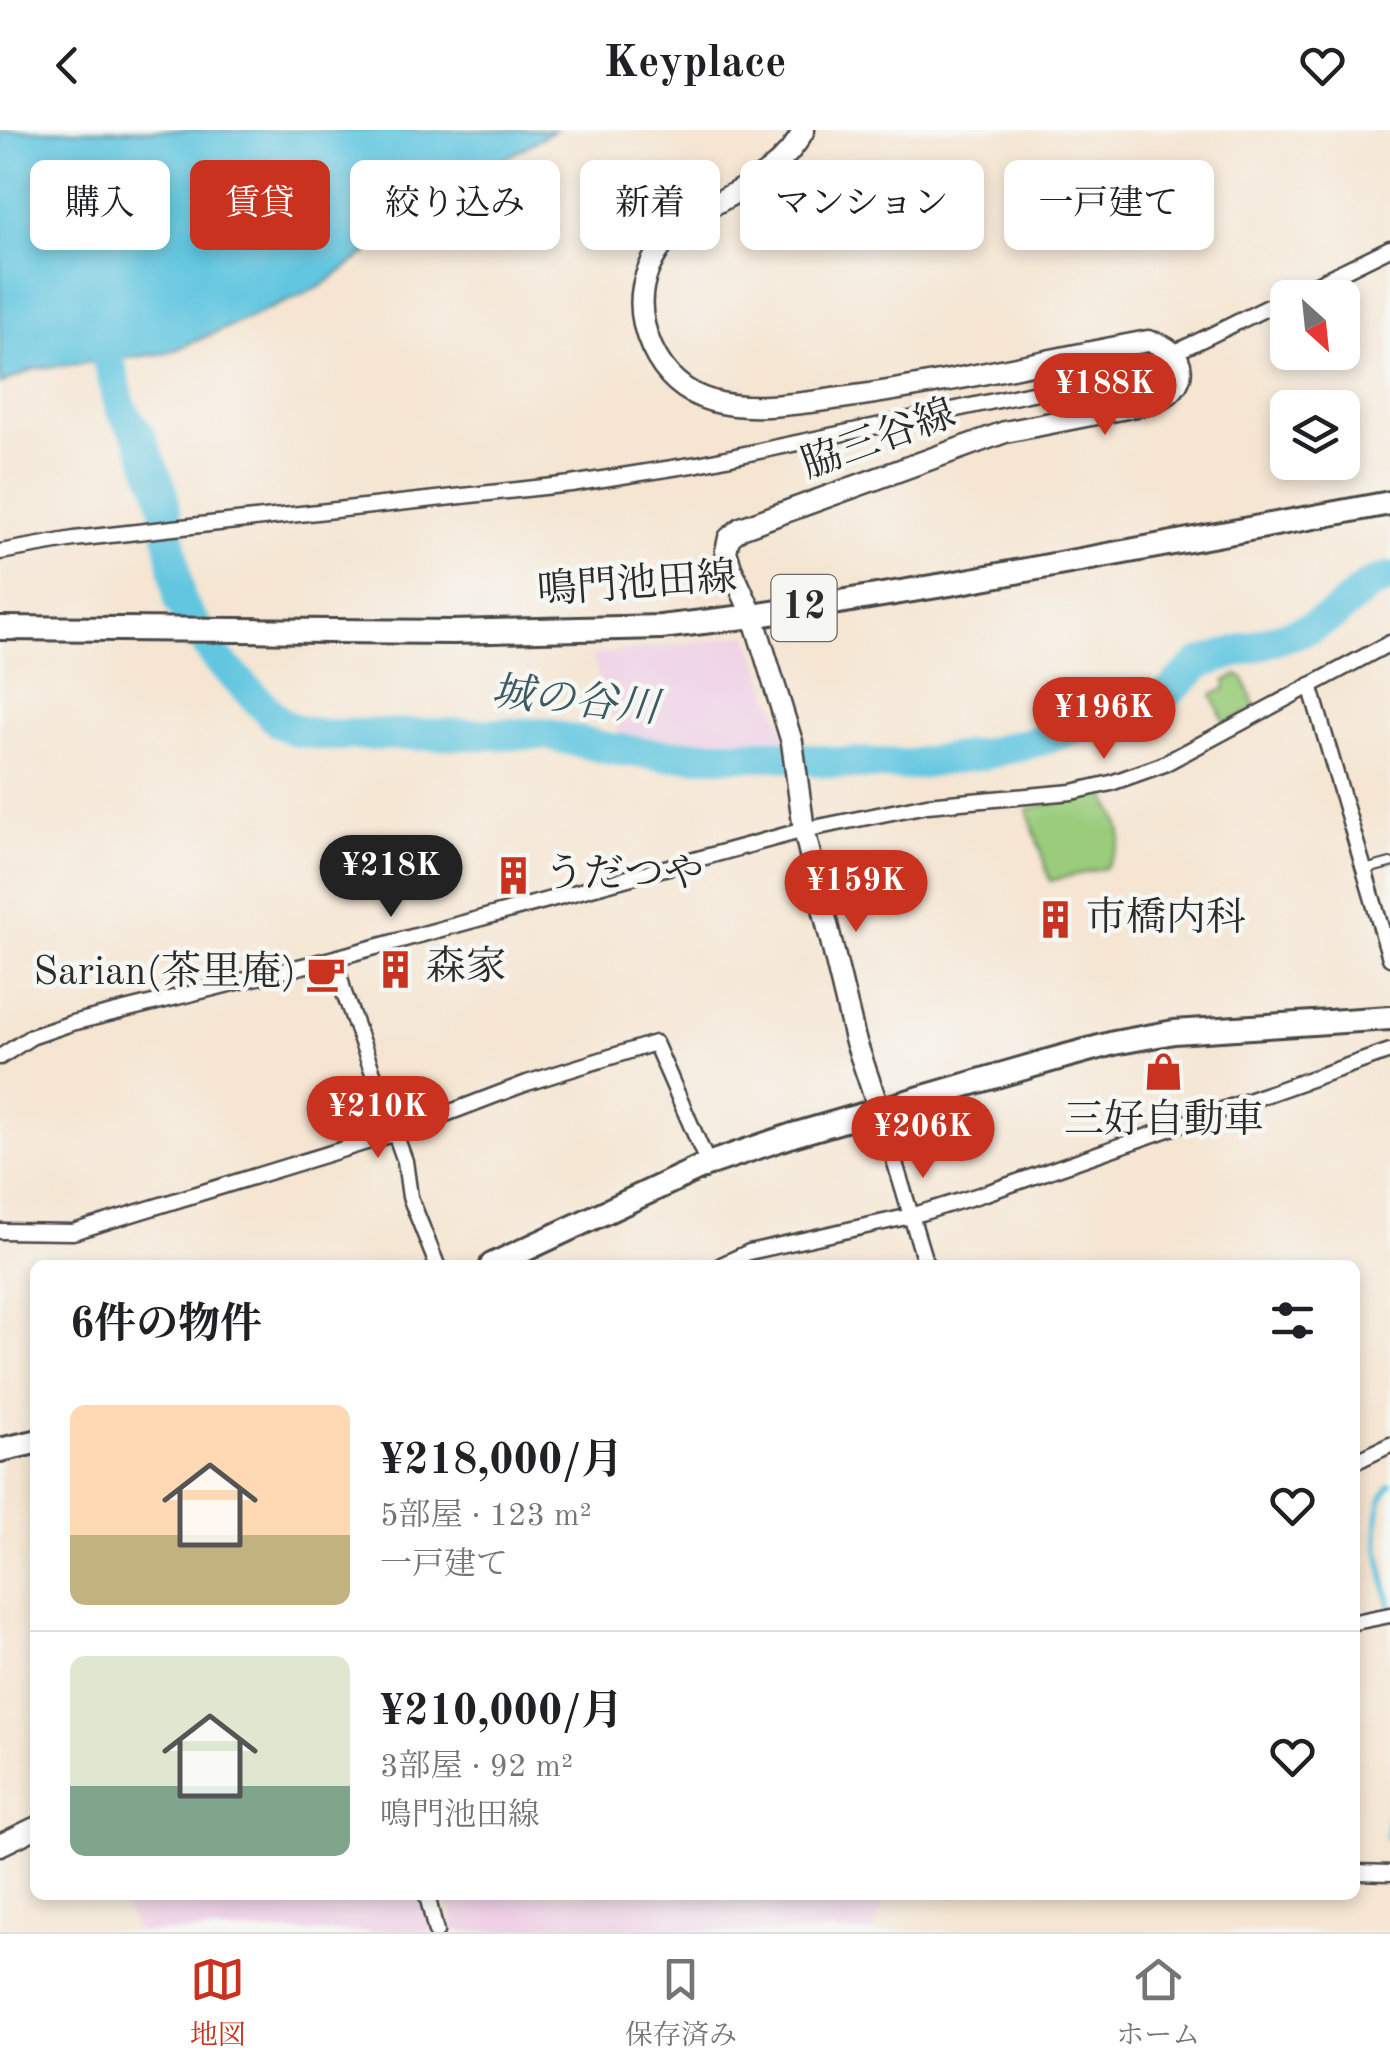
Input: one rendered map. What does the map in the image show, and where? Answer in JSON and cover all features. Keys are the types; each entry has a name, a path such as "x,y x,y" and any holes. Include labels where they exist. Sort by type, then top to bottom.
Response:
{"main road":[{"name":"脇三谷線","path":"804,130 792,153 768,174 687,220 662,242 648,270 640,298 643,328 658,361 679,386 711,401 760,405 918,387 1148,341 1164,344 1177,354 1178,382 1169,396 1152,403 1005,432 741,528 728,538 726,551 753,616 792,742 804,830 855,1039 878,1110"},
{"name":"鳴門池田線","path":"0,628 563,631 661,627 950,584 1390,502"},
{"path":"503,1260 708,1164 1070,1054 1192,1030 1390,1018"},
{"path":"0,1450 30,1443"},
{"path":"0,1846 30,1831"}],"street":[{"path":"1325,280 1390,248"},
{"path":"0,552 74,539 478,495 698,464 1126,373 1177,354 1204,336 1270,306"},
{"path":"0,1057 32,1038 72,1023 336,958 804,830 927,804 1072,792 1111,783 1162,765 1390,643"},
{"path":"1310,685 1364,870 1383,909 1390,958"},
{"path":"336,958 344,993 405,1162 410,1197 435,1260"},
{"path":"0,1034 14,1048"},
{"path":"0,1232 73,1232 396,1133 527,1083 655,1043 708,1164"},
{"path":"731,1260 748,1252 911,1216 1390,1051"},
{"path":"878,1110 924,1260"},
{"path":"1360,1460 1390,1445"},
{"path":"1360,1621 1390,1615"},
{"path":"1360,1872 1390,1873"},
{"path":"428,1900 436,1932"}],"lane":[{"path":"1364,870 1390,863"}],"shaded area":[{"path":"749,635 787,740 711,742 619,734 591,655"},
{"path":"122,1900 423,1900 431,1932 136,1932"},
{"path":"450,1900 884,1900 874,1932 453,1932"}],"green space":[{"path":"1238,675 1245,680 1255,708 1225,724 1212,695 1226,688 1225,681"},
{"path":"1105,792 1121,831 1113,856 1105,868 1050,881 1027,809"}],"water":[{"path":"0,130 555,130 503,160 350,160 350,250 371,250 320,287 168,353 34,369 0,384"}],"waterway":[{"name":"城の谷川","path":"90,320 110,366 121,409 140,437 162,491 180,602 217,659 280,723 297,731 325,735 545,734 611,749 665,755 776,755 838,763 907,765 985,754 1041,740 1145,704 1169,692 1199,664 1310,628 1335,614 1369,585 1390,578"},
{"path":"1390,1485 1383,1498 1378,1527 1390,1605"},
{"path":"1387,1838 1390,1798"}],"place":[{"name":"うだつや","path":"514,876"},
{"name":"市橋内科","path":"1056,920"},
{"name":"森家","path":"396,969"},
{"name":"Sarian(茶里庵)","path":"326,974"},
{"name":"三好自動車","path":"1164,1072"}]}
